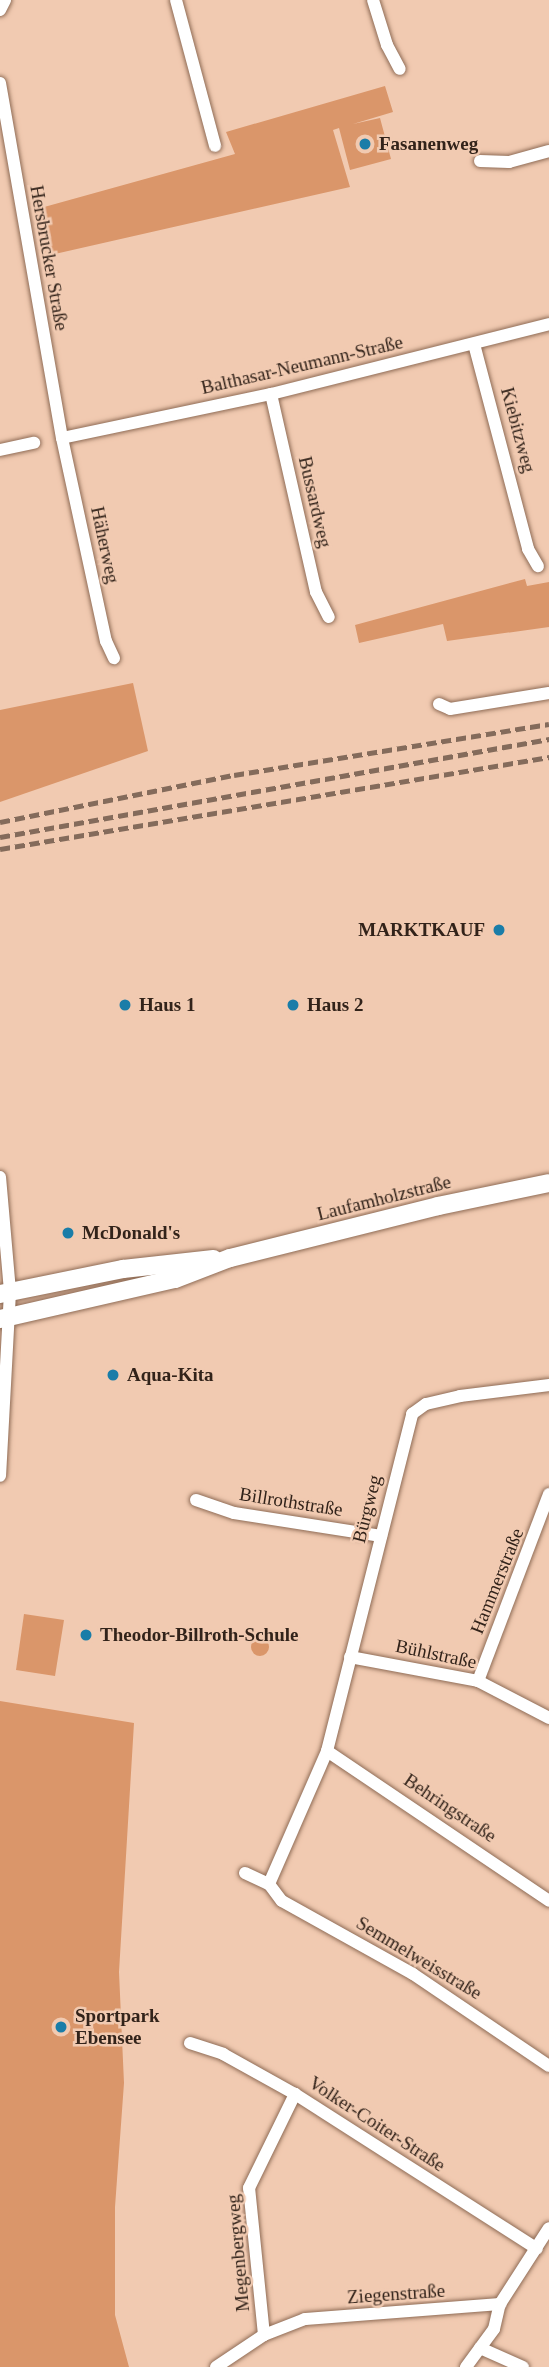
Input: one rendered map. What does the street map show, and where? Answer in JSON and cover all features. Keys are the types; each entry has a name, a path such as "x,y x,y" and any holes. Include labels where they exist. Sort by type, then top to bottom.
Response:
{"main road":[{"name":"Laufamholzstraße","path":"4,1318 175,1279 230,1258 549,1183"},
{"name":"Laufamholzstraße","path":"5,1293 174,1261 230,1258"}],"street":[{"path":"0,10 5,0"},
{"path":"176,0 215,146"},
{"path":"373,0 387,45 400,69"},
{"name":"Hersbrucker Straße","path":"0,83 62,438"},
{"path":"480,161 509,162 549,151"},
{"name":"Balthasar-Neumann-Straße","path":"62,438 271,394 549,324"},
{"name":"Kiebitzweg","path":"474,344 528,549 538,566"},
{"name":"Bussardweg","path":"271,394 316,592 329,617"},
{"name":"Häherweg","path":"62,438 106,641 114,658"},
{"path":"0,450 34,443"},
{"path":"439,704 450,709 549,693"},
{"path":"0,1177 8,1391 0,1476"},
{"name":"Bürgweg","path":"327,1751 412,1414 426,1404 460,1396 549,1385"},
{"name":"Hammerstraße","path":"478,1681 549,1494"},
{"name":"Billrothstraße","path":"196,1500 234,1513 381,1536"},
{"name":"Bühlstraße","path":"350,1657 478,1681 549,1717"},
{"path":"270,1884 327,1751"},
{"name":"Behringstraße","path":"327,1751 549,1901"},
{"name":"Semmelweisstraße","path":"245,1872 270,1884 282,1901 413,1974 549,2066"},
{"name":"Volker-Coiter-Straße","path":"190,2043 223,2054 295,2094 537,2249"},
{"name":"Megenbergweg","path":"264,2335 249,2188 295,2094"},
{"path":"466,2367 494,2329 500,2304 549,2228"},
{"name":"Ziegenstraße","path":"216,2367 264,2335 305,2319 500,2304"},
{"path":"481,2348 523,2367"}],"shaded area":[{"path":"385,86 393,112 353,124 380,118 391,159 350,170 339,128 333,130 350,187 46,256 37,209 235,154 226,132"},
{"path":"525,579 527,586 549,582 549,627 447,641 443,624 359,643 355,625"},
{"path":"133,683 148,751 0,802 0,710"},
{"path":"24,1614 64,1620 55,1676 16,1670"},
{"path":"260,1638 266,1641 269,1647 266,1653 260,1656 254,1653 251,1647 254,1641"},
{"name":"Sportpark Ebensee","path":"0,1701 134,1723 119,1972 124,2083 115,2207 115,2315 129,2367 0,2367"}],"railway":[{"path":"0,822 234,775 549,724"},
{"path":"0,837 549,739"},
{"path":"0,849 549,757"}],"place":[{"name":"Fasanenweg","path":"365,144"},
{"name":"MARKTKAUF","path":"499,930"},
{"name":"Haus 1","path":"125,1005"},
{"name":"Haus 2","path":"293,1005"},
{"name":"McDonald's","path":"68,1233"},
{"name":"Aqua-Kita","path":"113,1375"},
{"name":"Theodor-Billroth-Schule","path":"86,1635"},
{"name":"Sportpark Ebensee","path":"61,2027"}]}
